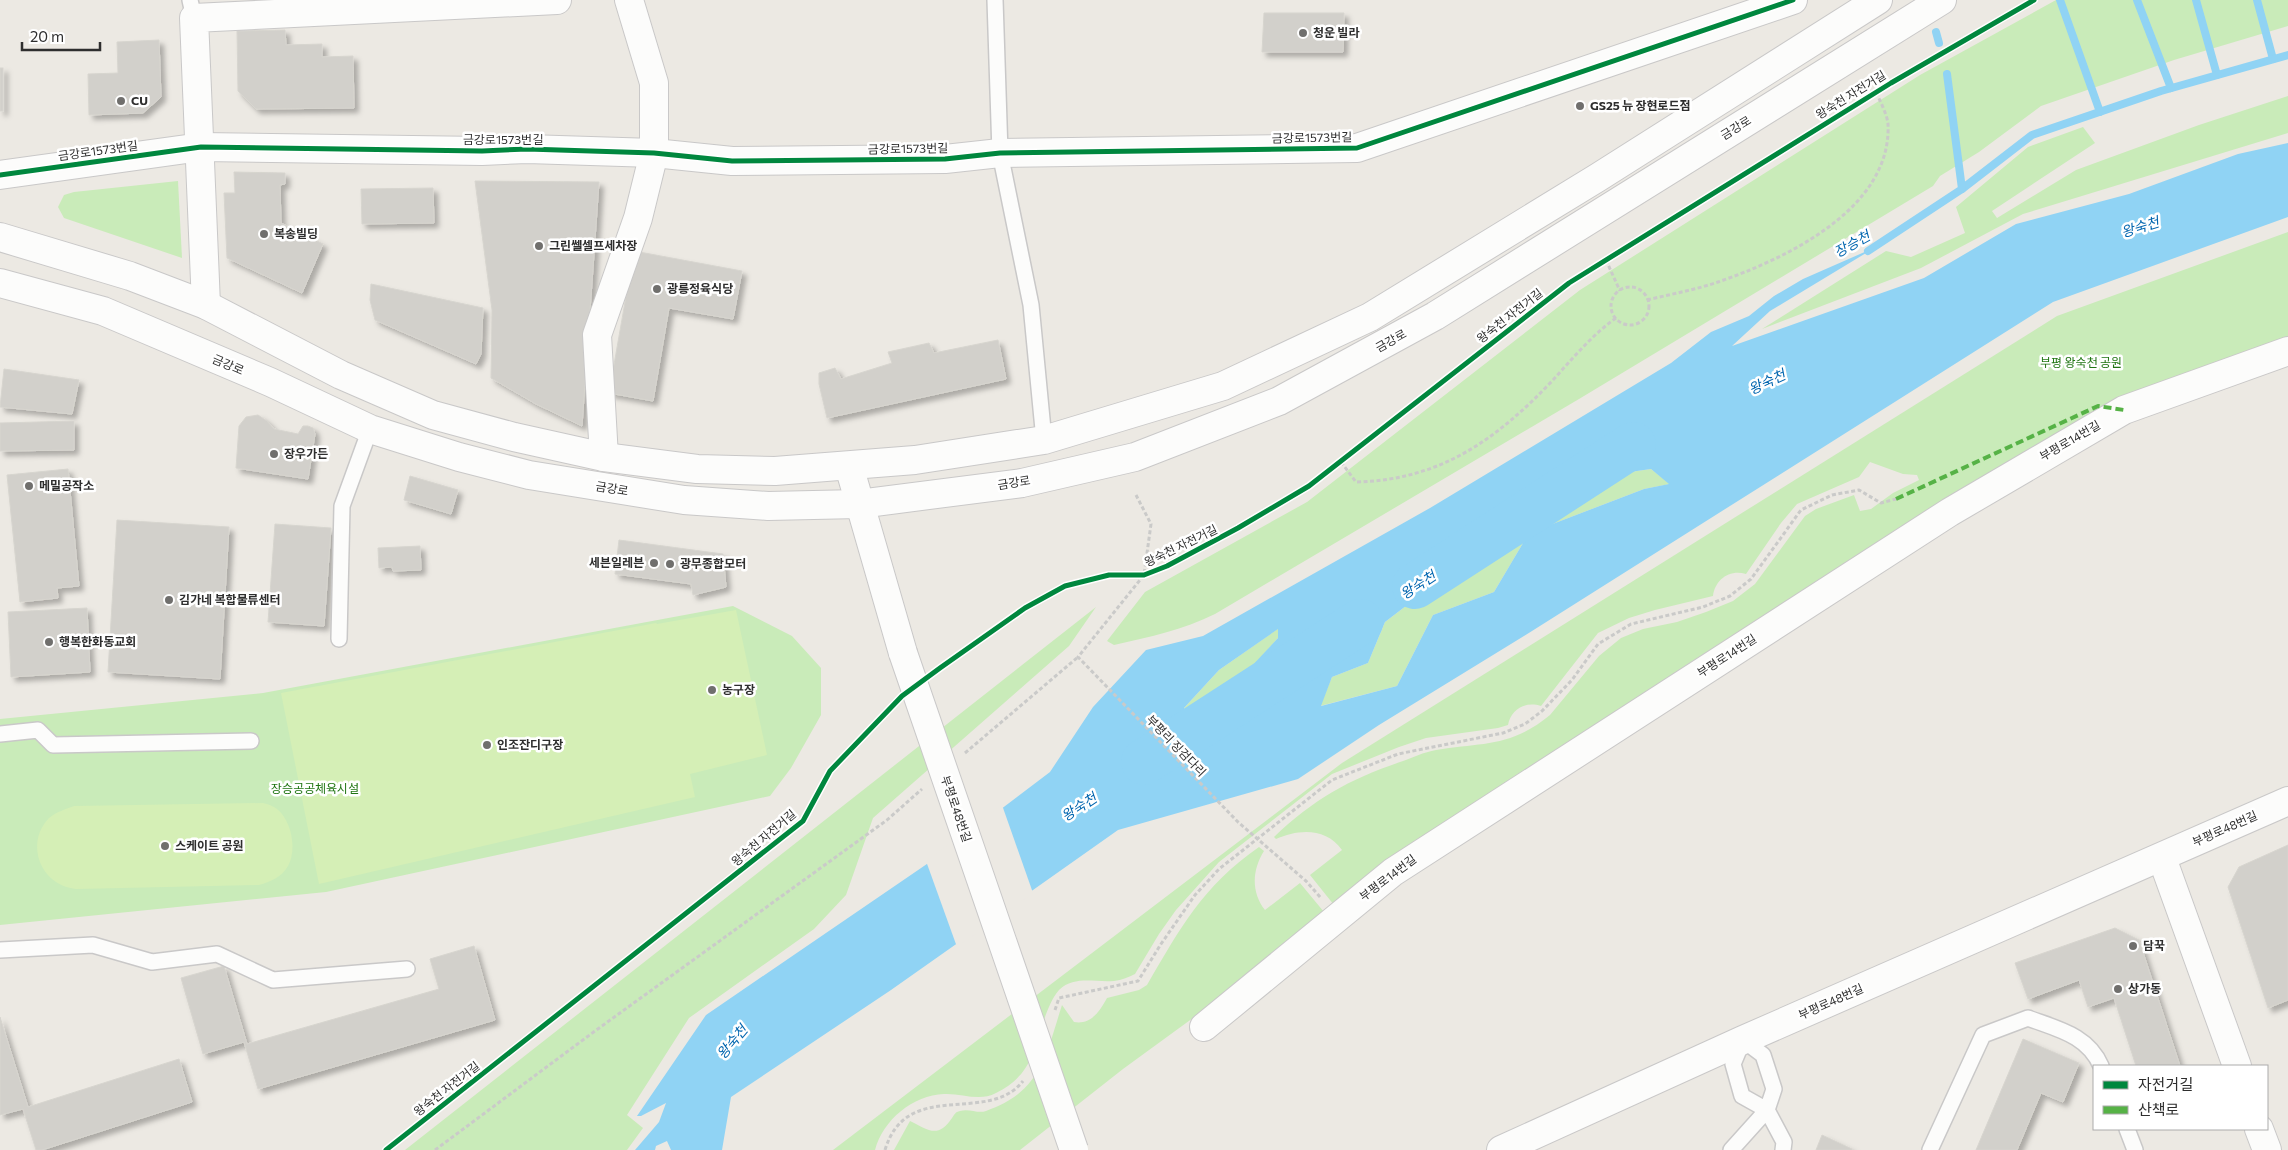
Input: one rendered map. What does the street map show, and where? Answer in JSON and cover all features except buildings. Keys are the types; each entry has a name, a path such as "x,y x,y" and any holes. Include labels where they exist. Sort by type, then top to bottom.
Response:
{"street":[{"path":"206,305 201,147 192,9 557,0"},
{"path":"604,457 598,334 638,218 654,153 654,83 629,0"},
{"name":"금강로1573번길","path":"0,174 201,147 482,151 527,149 654,153 732,161 945,159 1000,153 1357,148 1794,0"},
{"path":"0,238 130,276 206,305 341,375 433,415 514,437 604,457 697,469 776,471 915,460 1044,440 1223,386 1370,316 1671,131 1878,0"},
{"name":"금강로","path":"0,283 103,311 270,382 370,429 468,459 529,475 684,500 768,506 859,504 1022,483 1135,457 1279,402 1435,316 1942,0"},
{"name":"부평로14번길","path":"1204,1027 1393,872 1950,512 2124,410 2288,350"},
{"name":"부평로48번길","path":"849,466 903,653 1074,1150"},
{"name":"부평로48번길","path":"1501,1150 1743,1040 2162,858 2288,801"},
{"path":"2162,858 2237,1065"},
{"path":"2259,1130 2267,1150"}],"lane":[{"path":"995,0 1000,153 1031,305 1044,440"},
{"path":"338,639 342,506 370,429"},
{"path":"0,734 38,730 53,745 251,741"},
{"path":"0,950 92,945 152,962 217,954 273,980 407,969"},
{"path":"1930,1150 1983,1034 2028,1018 2073,1035 2095,1053 2101,1065"},
{"path":"1731,1150 1767,1110 1774,1089 1763,1055 1743,1040 1733,1064 1742,1096 1767,1110 1784,1142 1783,1150"},
{"path":"2127,1130 2136,1150"}],"path":[{"path":"1647,300 1717,282 1785,255 1815,238 1841,216 1870,186 1886,148 1888,122 1876,92"},
{"path":"1598,265 1614,256"},
{"path":"1606,260 1620,291"},
{"path":"1636,288 1645,295 1648,311 1646,317 1637,324 1626,324 1616,318 1611,307 1612,300 1620,291 1636,288"},
{"path":"1341,462 1356,482 1383,481 1403,477 1442,464 1469,452 1494,436 1552,381 1599,332 1616,318"},
{"path":"1333,468 1348,456"},
{"path":"1053,1016 1059,998 1138,981 1161,944 1196,895 1219,869 1332,780 1398,754 1503,733 1525,724 1542,711 1572,680 1598,644 1631,624 1703,607 1730,596 1751,579 1801,510 1832,495 1858,490 1881,503 1896,499"},
{"path":"961,757 1078,657 1144,575 1151,524 1136,495"},
{"path":"435,1150 594,1030 886,820 924,788"},
{"path":"885,1150 889,1137 908,1116 922,1110 948,1104 987,1102 1015,1091 1027,1076"}],"green space":[{"path":"2056,0 2288,0 2288,26 2174,60 2041,106 1979,152 1940,176 1933,186 1579,399 1215,614 1178,629 1153,636 1114,645 1107,641 1145,592 1307,502 1580,290 1920,75"},
{"path":"2288,96 2288,133 2023,214 1921,268 1762,329 1886,251 1911,257 1965,233 1956,207 2028,147 2083,127 2095,143 1992,211 1997,218 2076,170 2199,125"},
{"path":"178,181 182,258 64,218 58,207 64,195 74,192"},
{"name":"부평 왕숙천 공원","path":"2288,232 2288,339 2082,423 1694,660 1477,807 1123,1069 1020,1150 894,1150 910,1121 928,1130 937,1131 947,1125 957,1112 963,1110 986,1111 1004,1103 1019,1093 1039,1070 1062,1005 1074,1022 1085,1021 1098,1012 1107,998 1139,990 1147,985 1194,909 1222,877 1259,847 1264,851 1255,873 1255,888 1260,903 1265,910 1300,883 1324,912 1334,905 1310,875 1342,850 1328,837 1311,832 1293,833 1276,839 1274,837 1318,801 1364,776 1422,754 1436,750 1495,742 1536,726 1550,715 1599,656 1621,638 1643,629 1677,622 1706,612 1733,601 1755,584 1805,516 1816,509 1854,495 1860,511 1871,509 1893,493 1919,480 1917,475 1903,474 1870,462 1859,477 1797,504 1781,523 1746,574 1734,573 1724,577 1714,590 1713,596 1629,618 1598,633 1541,706 1530,705 1520,708 1512,715 1508,725 1426,738 1332,774 1219,862 1176,910 1135,974 1114,981 1079,981 1065,985 1059,990 1048,1009 1029,1063 1023,1072 1007,1087 990,1096 983,1097 951,1094 932,1095 911,1104 892,1119 879,1139 875,1150 833,1150 1342,763 2057,316"},
{"path":"1651,469 1670,484 1644,489 1529,533 1494,592 1433,615 1397,686 1320,706 1332,677 1368,663 1385,622 1449,573 1501,514 1560,482"},
{"name":"장승공공체육시설","path":"733,606 792,636 821,668 821,715 791,768 770,796 326,892 0,925 0,719 263,693"},
{"path":"1096,607 1069,646 873,818 846,895 814,929 689,1018 627,1115 643,1128 627,1150 405,1150"},
{"name":"인조잔디구장","path":"736,610 767,755 690,774 695,797 319,884 281,693 656,623"},
{"path":"1328,626 1326,636 1283,682 1263,711 1229,724 1206,739 1184,708 1219,670 1279,628 1278,638 1251,668"},
{"name":"스케이트 공원","path":"263,803 277,809 282,814 292,836 292,852 288,866 279,876 259,885 76,889 64,886 45,872 37,851 42,828 49,818 58,812 74,806"}],"water":[{"path":"2288,143 2288,217 2053,302 1532,631 1379,725 1298,779 1118,830 891,990 731,1097 722,1150 671,1150 667,1141 656,1146 655,1150 635,1150 659,1122 666,1103 641,1116 637,1116 706,1015 943,853 1050,772 1093,707 1146,650 1203,636 1430,508 1671,363 1711,332 1749,316 1774,296 1803,279 1876,247 1770,311 1732,346 1924,278 2016,224 2129,194 2238,154","holes":["1651,469 1669,484 1644,489 1529,533 1494,592 1433,615 1397,686 1321,706 1332,677 1368,663 1385,622 1449,573 1501,514 1560,482","1328,626 1326,636 1283,682 1263,711 1229,724 1206,739 1184,708 1219,670 1278,629 1278,638 1249,669"]}],"pier":[{"path":"1002,805 1033,893 957,947 926,861"}],"waterway":[{"path":"2060,0 2100,112"},
{"path":"2137,0 2171,88"},
{"path":"2196,0 2217,75"},
{"path":"2257,0 2273,59"},
{"name":"장승천","path":"1936,32 1939,43"},
{"path":"1962,189 2032,135 2161,91 2288,55"},
{"name":"장승천","path":"1868,251 1962,189 1947,74"},
{"name":"왕숙천","path":"1415,586 1633,445"},
{"name":"왕숙천","path":"1144,762 1360,622"}],"marked path":[{"path":"1896,499 2098,406 2124,410"}],"cycle path":[{"path":"0,175 201,147 482,151 527,149 654,153 732,161 945,159 1000,153 1357,148 1793,0"},
{"name":"왕숙천 자전거길","path":"386,1150 803,821 830,771 902,696 1025,608 1065,586 1109,575 1144,575 1167,566 1238,528 1309,486 1569,283 1891,83 2034,0"}],"place":[{"name":"청운 빌라","path":"1303,33"},
{"name":"CU","path":"121,101"},
{"name":"GS25 뉴 장현로드점","path":"1580,106"},
{"name":"복송빌딩","path":"264,234"},
{"name":"그린쎌셀프세차장","path":"539,246"},
{"name":"광릉정육식당","path":"657,289"},
{"name":"장우가든","path":"274,454"},
{"name":"메밀공작소","path":"29,486"},
{"name":"세븐일레븐","path":"654,563"},
{"name":"광무종합모터","path":"670,564"},
{"name":"김가네 복합물류센터","path":"169,600"},
{"name":"행복한화동교회","path":"49,642"},
{"name":"농구장","path":"712,690"},
{"name":"인조잔디구장","path":"487,745"},
{"name":"스케이트 공원","path":"165,846"},
{"name":"담꾹","path":"2133,946"},
{"name":"상가동","path":"2118,989"}]}
